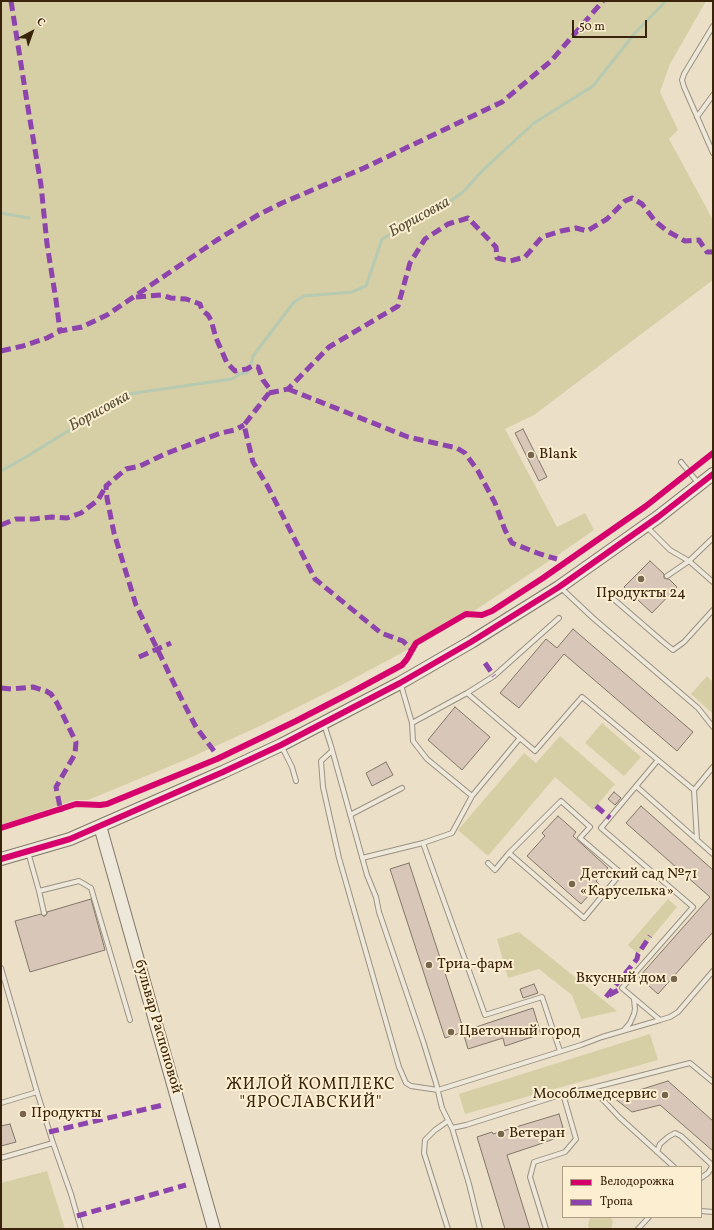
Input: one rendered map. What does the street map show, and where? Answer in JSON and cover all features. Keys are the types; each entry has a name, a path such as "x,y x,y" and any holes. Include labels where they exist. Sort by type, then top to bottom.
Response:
{"street":[{"path":"1,859 70,839 223,772 281,745 400,683 499,625 559,587 645,526 713,474"},
{"name":"бульвар Распоповой","path":"100,826 214,1229"}],"lane":[{"path":"713,26 684,74 682,80 713,153"},
{"path":"697,116 713,95"},
{"path":"681,462 699,484"},
{"path":"645,526 670,550 689,561 713,582"},
{"path":"667,576 689,561 713,538"},
{"path":"559,587 698,708 713,727"},
{"path":"610,596 673,650 684,642 713,610"},
{"path":"412,723 467,693 494,676 559,618"},
{"path":"400,683 412,723 413,741 427,759 472,796"},
{"path":"467,693 535,751 582,697 694,790"},
{"path":"323,723 366,875 376,897 379,912 423,1041 442,1108 452,1128 469,1184 480,1229"},
{"path":"362,858 423,843 452,833 472,796 520,738"},
{"path":"281,745 292,767 296,782"},
{"path":"332,751 321,761 323,788 339,858 399,1067 406,1083 412,1086 438,1090 582,1045 624,1030 670,1017 678,1012 713,971"},
{"path":"658,760 601,828 693,907 622,988 660,1020"},
{"path":"696,840 694,790 713,767"},
{"path":"636,786 713,854"},
{"path":"350,815 402,788"},
{"path":"488,863 495,870 509,853 561,801 590,827 580,838 621,873 584,918 509,853"},
{"path":"423,843 485,1015 542,997 560,1051"},
{"path":"28,851 40,890 44,912"},
{"path":"40,890 79,881 92,888 130,1020"},
{"path":"1,968 37,1092 81,1229"},
{"path":"624,1030 630,1023 634,1014 634,998"},
{"path":"452,1128 466,1125 563,1094 592,1088 690,1062 713,1082"},
{"path":"592,1088 619,1117 673,1166"},
{"path":"1,1103 37,1092"},
{"path":"546,1229 530,1177 534,1162 565,1152 576,1139 563,1094"},
{"path":"448,1121 435,1130 425,1140 424,1153 448,1229"},
{"path":"657,1152 660,1144 664,1140 675,1134 681,1136 711,1164 712,1167 708,1173 702,1177"},
{"path":"1,1158 53,1143"},
{"path":"702,1212 713,1212"},
{"path":"638,1229 648,1218"}],"shaded area":[{"path":"1,1 706,1 670,64 660,92 678,130 669,139 713,220 713,280 534,415 505,429 557,527 585,513 594,530 474,611 466,611 416,640 409,649 262,725 185,760 88,800 75,800 1,825"},
{"path":"707,676 713,682 713,714 691,694"},
{"path":"602,723 641,757 624,776 585,743"},
{"path":"560,736 615,784 593,810 555,777 488,856 458,830 524,753 536,763"},
{"path":"668,899 677,907 638,954 628,945"},
{"path":"519,932 617,1011 581,1019 572,995 539,969 508,978 497,939"},
{"path":"650,1034 658,1060 465,1114 459,1094"},
{"path":"47,1171 65,1229 1,1229 1,1183"},
{"path":"590,1218 611,1218 613,1222 611,1229 589,1229 588,1225"}],"building":[{"name":"Blank","path":"523,429 547,477 539,481 515,433"},
{"path":"650,561 664,574 664,578 669,579 677,587 652,613 624,587"},
{"path":"573,629 693,732 677,751 564,654 519,708 500,693 546,639 557,648"},
{"path":"455,707 490,737 462,770 428,740"},
{"path":"386,762 393,775 372,786 366,773"},
{"path":"614,792 621,798 615,805 608,799"},
{"path":"641,806 713,870 713,932 658,994 639,977 710,897 626,823"},
{"path":"558,816 576,832 573,836 608,868 596,881 599,884 581,904 527,856 545,836 542,833"},
{"path":"409,863 464,1031 533,1008 541,1034 505,1046 503,1038 468,1049 463,1032 445,1038 390,869"},
{"path":"91,899 105,950 30,972 15,921 41,914 45,916 47,912"},
{"path":"534,984 538,993 523,998 520,989"},
{"path":"668,1081 713,1121 713,1151 660,1105 632,1112 614,1098"},
{"path":"559,1114 565,1135 507,1155 530,1229 505,1229 477,1137 492,1132 493,1134"},
{"path":"10,1124 16,1142 1,1146 1,1126"}],"waterway":[{"name":"Борисовка","path":"1,471 128,394 232,379 240,374 247,373 250,369 253,356 294,302 304,296 352,292 366,286 382,239 441,208 463,192 483,170 534,123 593,86 635,33 666,1"},
{"path":"1,213 29,218"}],"marked path":[{"path":"11,1 41,185 47,244 60,331"},
{"path":"1,351 47,338 60,331 82,327 107,315 217,240 258,215 282,203 364,168 502,102 551,61 603,1"},
{"path":"269,393 288,389 329,347 398,306 410,263 425,239 448,224 468,218 496,247 497,258 510,261 525,257 542,237 576,228 587,231 607,219 625,201 632,198 642,204 655,221 667,231 685,241 699,240 707,252 713,252"},
{"path":"136,297 161,295 171,298 186,299 200,304 202,310 211,320 216,338 227,363 235,371 247,369 252,366 258,367 263,380 269,388 269,393 244,425 253,462 267,485 315,579 381,633 403,641 412,650"},
{"path":"288,389 408,437 457,448 465,453 478,471 495,503 505,530 512,543 557,559"},
{"path":"214,751 196,727 136,605 114,533 106,486 126,469 140,466 165,454 221,433 235,430 244,425"},
{"path":"1,525 16,519 52,517 67,518 81,513 98,500 106,486"},
{"path":"139,657 171,643"},
{"path":"485,663 494,676"},
{"path":"1,688 11,689 33,687 51,694 76,742 75,754 56,787 61,812"},
{"path":"596,806 610,818"},
{"path":"606,997 637,959 638,954 650,936"},
{"path":"609,995 622,988"},
{"path":"49,1132 163,1105"},
{"path":"77,1216 186,1185"}],"cycle path":[{"path":"1,828 76,804 107,804 217,759 354,691 402,665 416,643 466,614 482,615 492,611 543,578 646,506 713,453"},
{"path":"1,859 70,839 223,772 281,745 400,683 471,642 559,587 658,517 713,474"}],"place":[{"name":"Blank","path":"531,455"},
{"name":"Продукты 24","path":"641,579"},
{"name":"Детский сад №71 «Каруселька»","path":"572,884"},
{"name":"Триа-фарм","path":"429,965"},
{"name":"Вкусный дом","path":"674,979"},
{"name":"Цветочный город","path":"451,1032"},
{"name":"Мособлмедсервис","path":"665,1095"},
{"name":"Продукты","path":"23,1114"},
{"name":"Ветеран","path":"501,1134"}],"district":[{"name":"ЖИЛОЙ КОМПЛЕКС \"ЯРОСЛАВСКИЙ\"","path":"311,1095"}]}
